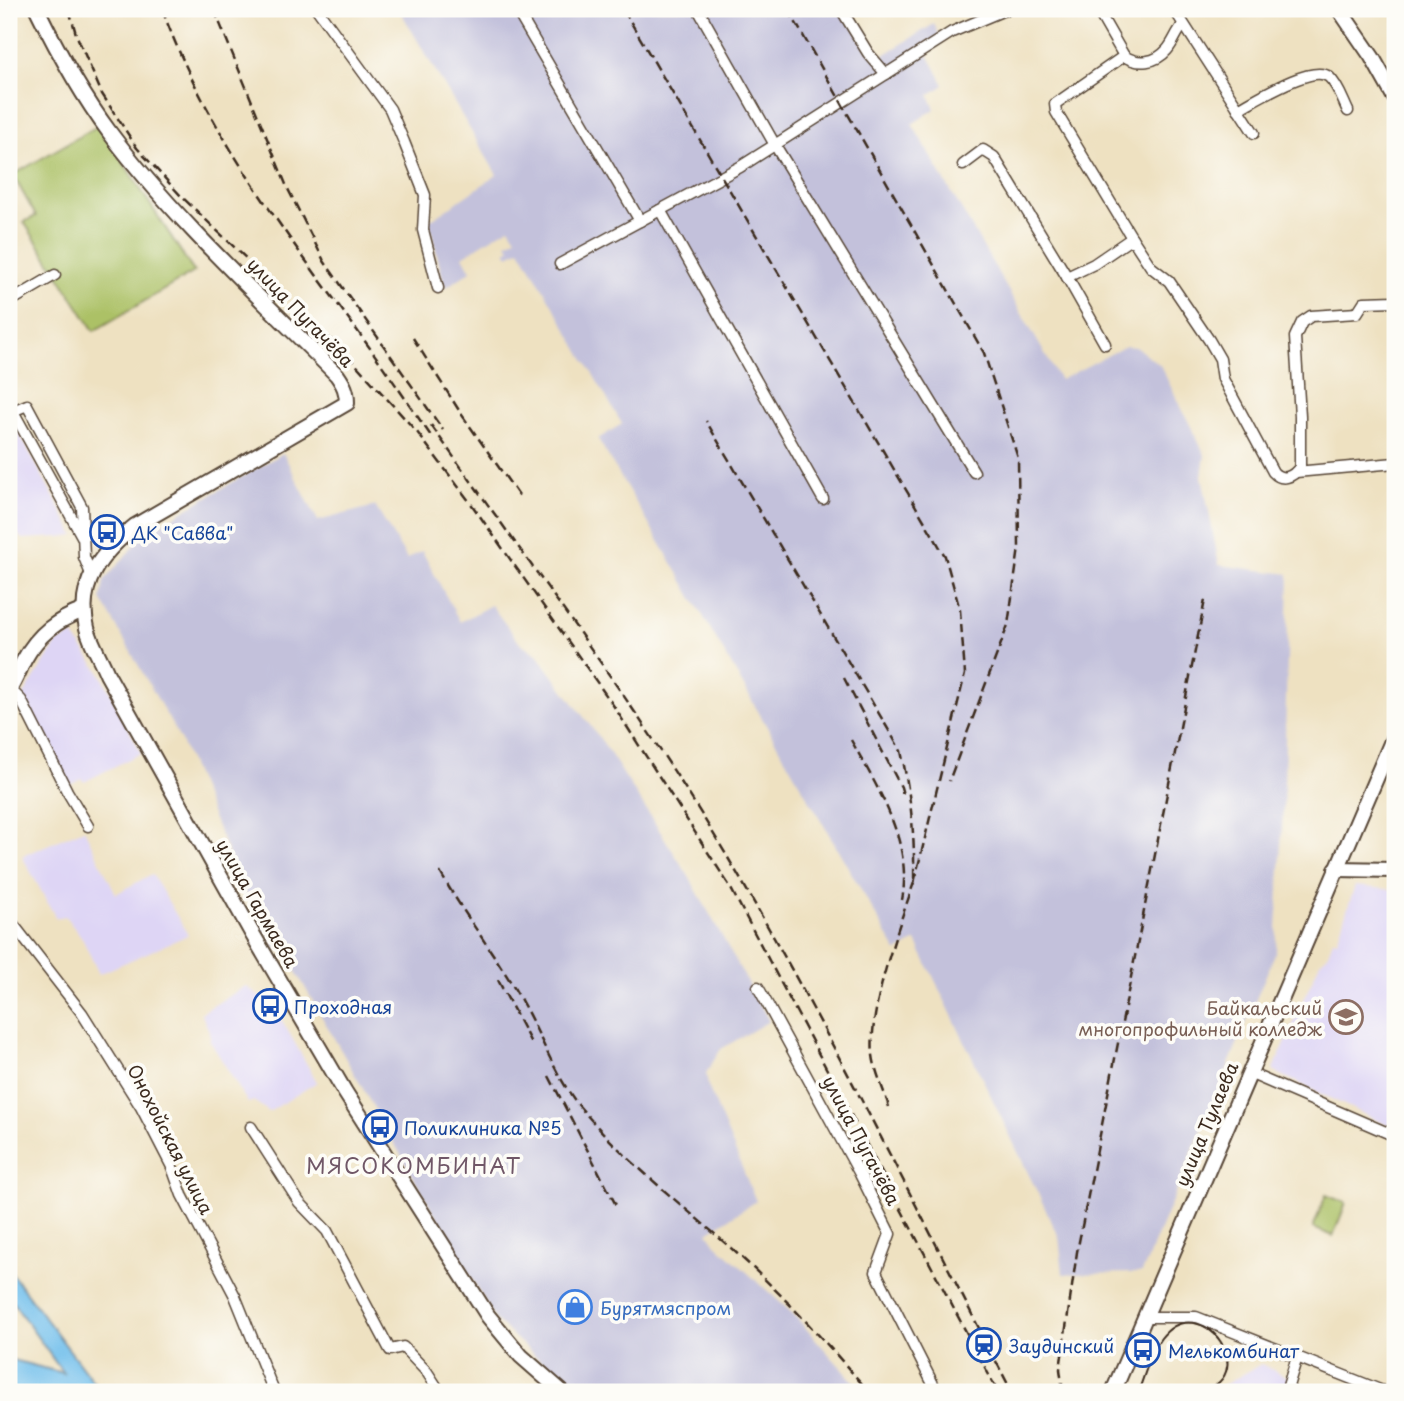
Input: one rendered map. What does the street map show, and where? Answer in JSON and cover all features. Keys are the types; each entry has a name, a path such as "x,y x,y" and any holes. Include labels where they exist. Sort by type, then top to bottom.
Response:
{"street":[{"name":"улица Пугачёва","path":"37,9 73,78 111,134 171,206 337,375 345,386 347,395 347,403 135,526 107,550 91,574"},
{"path":"317,9 390,109 425,195 423,230 439,288"},
{"path":"516,9 640,221"},
{"path":"698,9 775,145 974,472"},
{"path":"841,9 868,53 886,74"},
{"path":"560,264 740,167 952,32 1007,9"},
{"path":"1097,9 1124,56 1134,62 1152,60 1167,51 1183,25"},
{"path":"1174,9 1254,134"},
{"path":"1339,9 1372,57 1395,98"},
{"path":"1124,56 1055,104 1056,112 1151,267 1169,281 1220,359 1223,379 1273,472 1286,477 1296,472 1395,463"},
{"path":"1238,109 1290,82 1315,73 1323,73 1333,82 1348,111"},
{"path":"963,165 983,150 994,158 1105,344"},
{"path":"660,210 823,499"},
{"path":"1067,277 1094,264 1132,238"},
{"path":"9,302 55,275"},
{"path":"1296,472 1300,467 1300,416 1295,337 1302,322 1311,316 1357,313 1364,302 1395,301"},
{"name":"улица Гармаева","path":"11,408 27,405 82,507 84,557 91,574 84,610 88,630 107,674 253,935 345,1093 488,1315 521,1356 562,1392"},
{"path":"11,408 84,540"},
{"path":"84,610 63,617 46,630 25,659 9,690 21,700 88,826"},
{"name":"улица Тулаева","path":"1113,1392 1395,734"},
{"path":"1336,869 1395,870"},
{"name":"Онохойская улица","path":"9,919 82,1013 141,1107 234,1296 274,1392"},
{"name":"улица Пугачёва","path":"758,987 890,1234 876,1272 935,1388"},
{"path":"1249,1073 1395,1136"},
{"path":"251,1128 299,1202 327,1231 390,1350 403,1348 427,1372 440,1392"},
{"path":"1144,1317 1195,1317 1385,1392"},
{"path":"1292,1392 1288,1386 1297,1357"}],"shaded area":[{"path":"399,9 850,9 879,58 934,24 941,38 924,47 944,85 929,95 935,109 912,124 1060,380 1126,346 1136,347 1160,365 1205,455 1202,476 1219,565 1289,574 1284,786 1276,951 1142,1273 1063,1274 1059,1237 916,941 897,952 598,439 622,424 520,249 509,255 506,251 510,248 507,243 516,238 509,227 463,256 471,271 445,288 429,221 497,175"},
{"path":"12,420 75,536 23,539 11,530 9,422"},
{"name":"Бурятмяспром","path":"283,453 318,521 375,506 407,559 422,551 460,622 491,605 519,642 537,654 604,744 688,875 769,1021 721,1049 706,1073 708,1086 756,1201 708,1232 716,1244 793,1314 863,1392 603,1392 583,1388 557,1375 496,1321 283,949 277,951 267,933 260,929 180,739 101,599 104,581 145,533"},
{"path":"73,635 100,672 141,753 84,782 82,779 68,786 23,696 57,643"},
{"path":"84,829 116,894 152,874 188,935 99,974 82,938 65,916 56,918 22,856"},
{"name":"Байкальский многопрофильный колледж","path":"1355,886 1395,890 1395,1129 1273,1071 1320,962 1327,956 1333,940 1337,940"},
{"path":"246,986 262,999 268,996 317,1082 269,1112 254,1101 248,1103 210,1041 210,1033 201,1013"},
{"path":"1261,1364 1317,1392 1212,1392"}],"green space":[{"path":"99,125 194,272 94,331 24,222 36,216 13,175"},
{"path":"1326,1195 1346,1203 1333,1236 1313,1228"}],"water":[{"path":"9,1270 101,1392 9,1392 9,1359 63,1373 9,1297"}],"tram line":[{"path":"1138,1392 1161,1338 1177,1325 1193,1323 1208,1329 1220,1341 1227,1356 1226,1371 1217,1384 1196,1392"}],"railway":[{"path":"69,9 76,34 102,94 137,148 181,196 350,358 417,432 472,505 613,705 729,885 998,1392"},
{"path":"162,9 179,51 220,132 294,245 431,436"},
{"path":"214,9 287,187 324,261 443,430"},
{"path":"623,9 945,556 960,610 965,674 914,883 912,817 901,751 706,421"},
{"path":"788,9 984,353 1018,458 1019,548 1008,625 949,781"},
{"path":"413,338 462,415 519,496"},
{"path":"431,425 591,649 706,821 812,1006 1012,1392"},
{"path":"1063,1392 1060,1369 1077,1252 1205,600"},
{"path":"844,678 903,795"},
{"path":"851,740 882,797 898,837 904,879 902,900"},
{"path":"440,872 513,985 558,1073 585,1113 645,1174 768,1283 869,1392"},
{"path":"889,1107 874,1061 873,1035 887,964 917,874"},
{"path":"498,980 532,1045"},
{"path":"549,1076 617,1207"}],"place":[{"name":"ДК \"Савва\"","path":"107,532"},
{"name":"Проходная","path":"270,1006"},
{"name":"Байкальский многопрофильный колледж","path":"1346,1017"},
{"name":"Поликлиника №5","path":"380,1127"},
{"name":"Бурятмяспром","path":"575,1307"},
{"name":"Заудинский","path":"984,1345"},
{"name":"Мелькомбинат","path":"1143,1350"}],"district":[{"name":"МЯСОКОМБИНАТ","path":"414,1165"}]}
